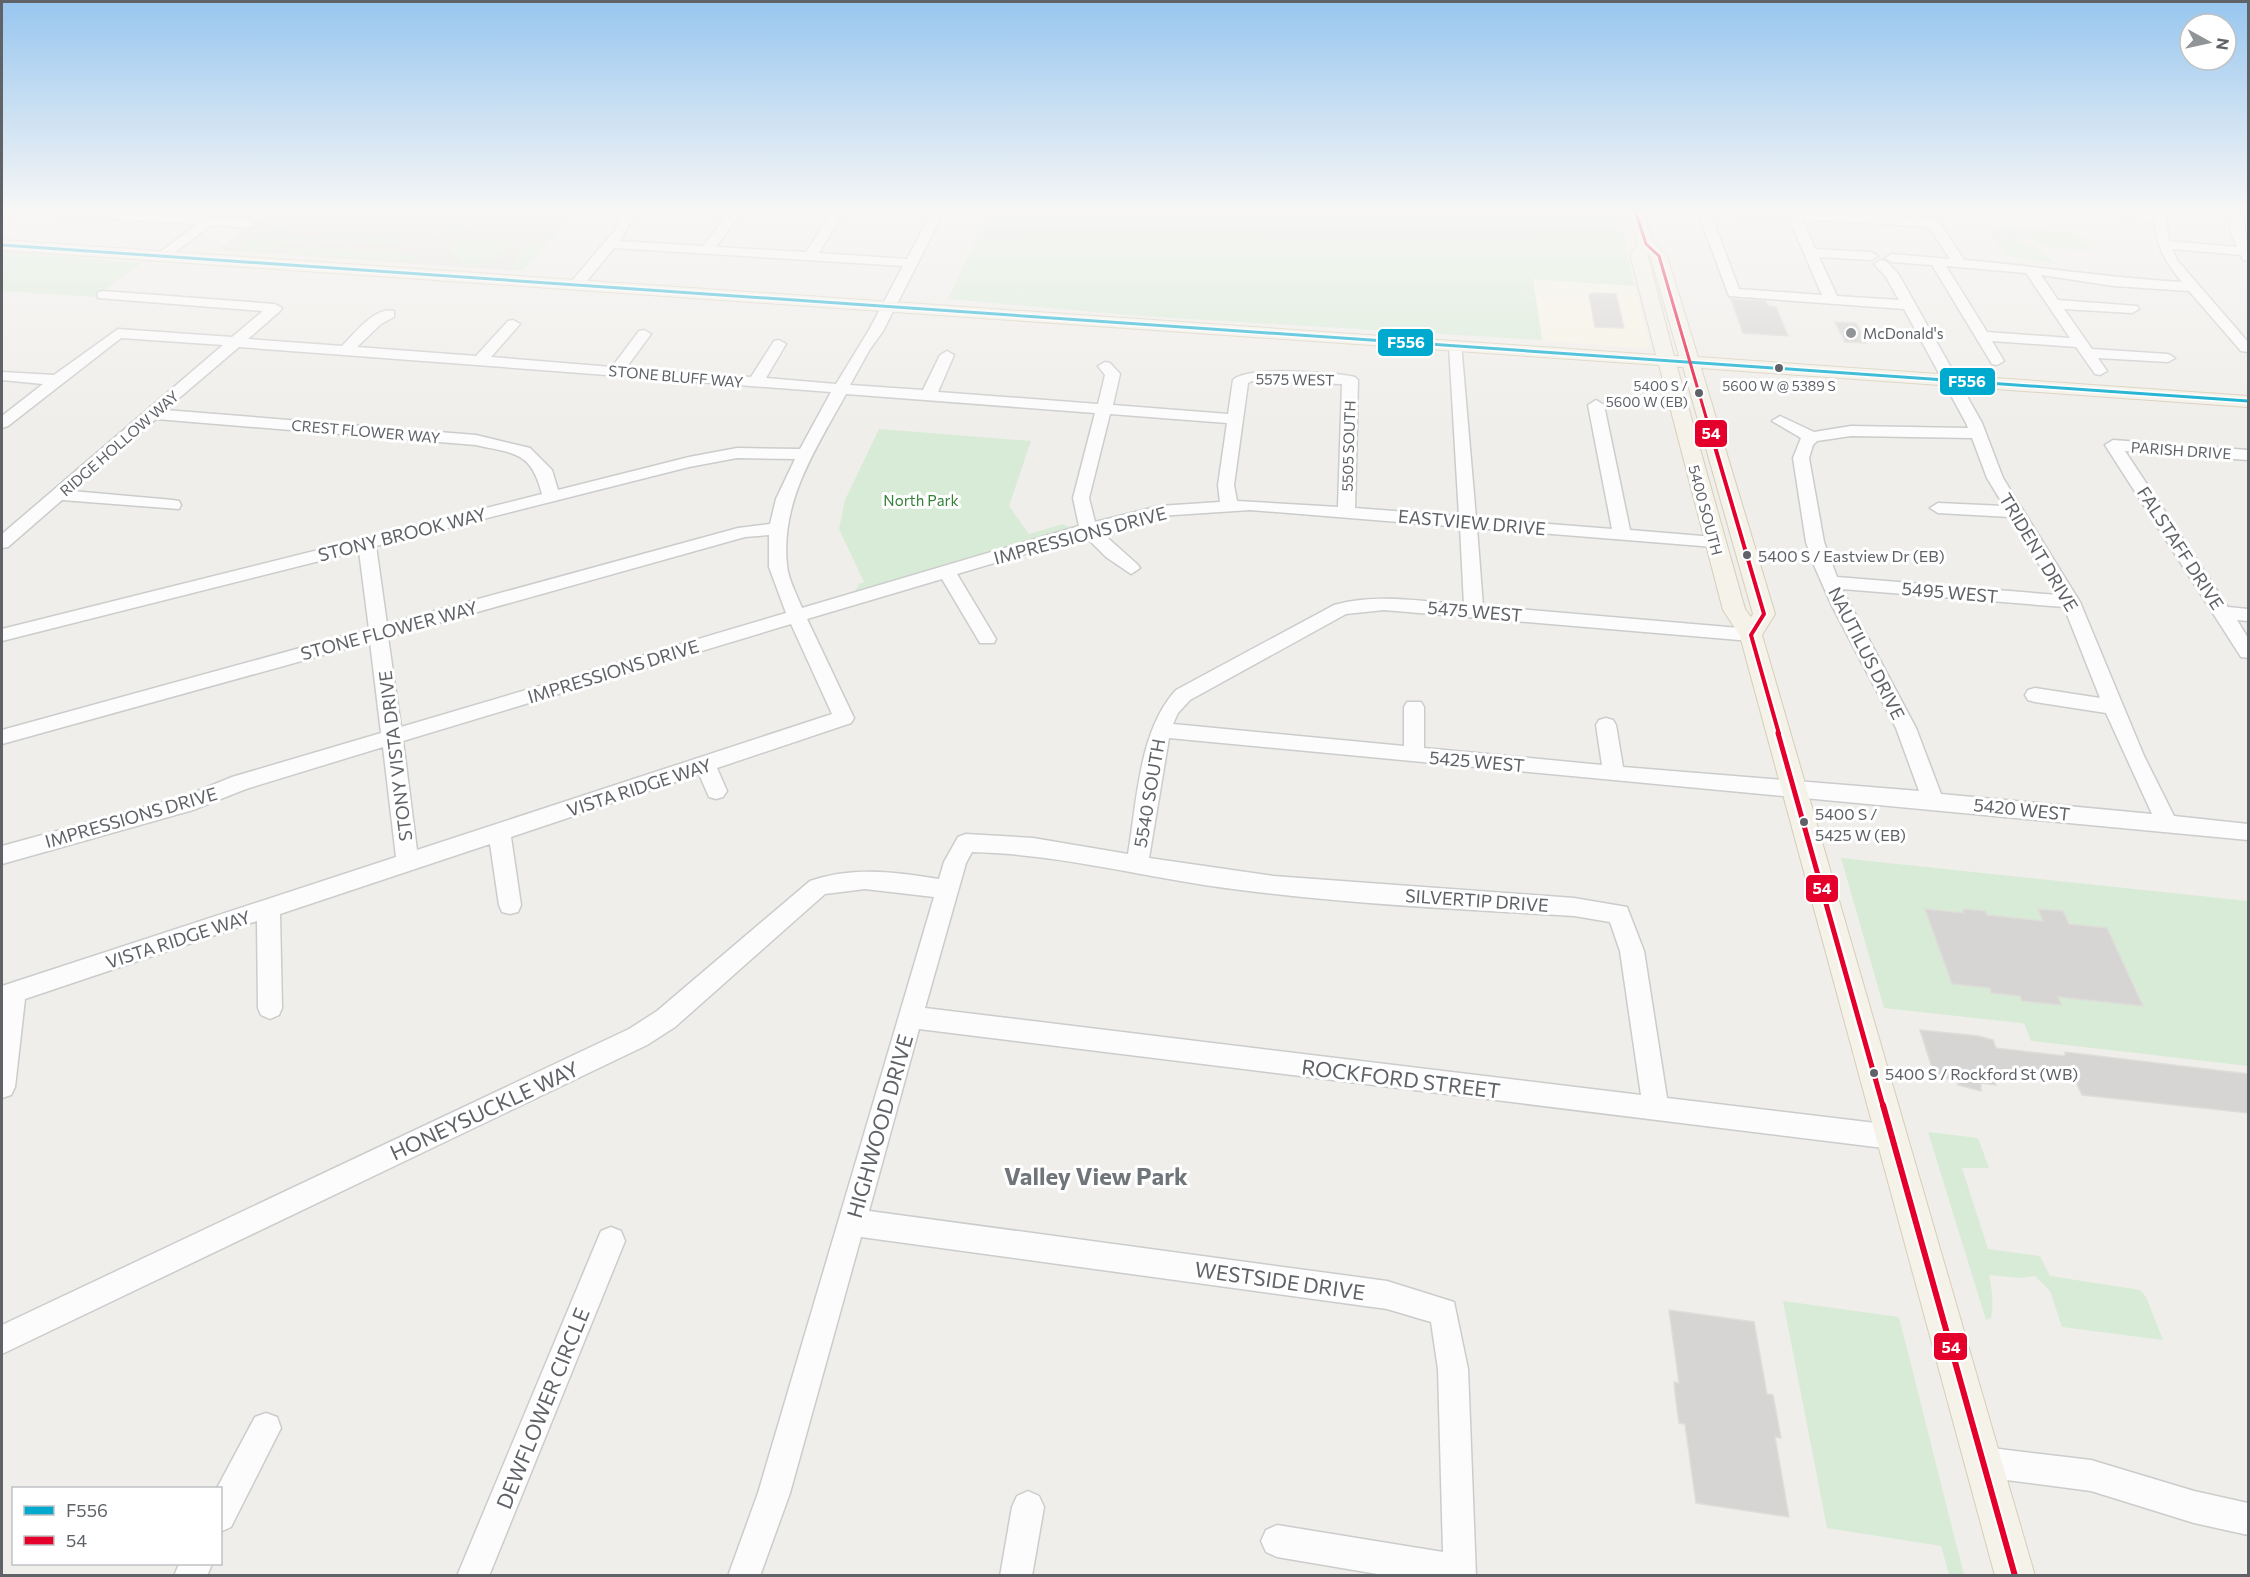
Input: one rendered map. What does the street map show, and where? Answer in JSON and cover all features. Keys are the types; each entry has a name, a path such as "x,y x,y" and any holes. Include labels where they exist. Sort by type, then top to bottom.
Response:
{"main road":[{"path":"556,284 2248,401"},
{"name":"5400 SOUTH","path":"1646,284 1714,542"},
{"name":"5400 SOUTH","path":"1667,284 1764,614 1751,635"},
{"path":"1714,542 1724,548 1728,555 2015,1575"}],"street":[{"name":"VISTA RIDGE WAY","path":"8,994 706,766 844,718 795,616 778,567 777,530 784,499 805,454 901,284"},
{"path":"1731,284 1734,292 1907,305"},
{"path":"1824,284 1831,299"},
{"name":"TRIDENT DRIVE","path":"1896,284 1950,380 1977,433 1995,478 2071,602 2113,707 2150,792 2167,824"},
{"path":"1950,284 1997,362"},
{"path":"2040,284 2100,371"},
{"path":"2139,284 2193,287"},
{"path":"2190,284 2246,348"},
{"name":"RIDGE HOLLOW WAY","path":"2,543 275,308 103,295"},
{"path":"2054,304 2132,309"},
{"path":"346,350 376,321 389,314"},
{"path":"480,361 513,324"},
{"name":"STONE BLUFF WAY","path":"56,380 118,333 1234,419"},
{"path":"616,371 644,334"},
{"path":"1982,336 2168,358"},
{"path":"756,382 779,344"},
{"path":"1456,346 1474,611"},
{"path":"929,396 947,356"},
{"path":"1105,366 1113,374 1081,498 1082,515 1093,538 1131,568"},
{"path":"2,376 56,380"},
{"name":"5575 WEST","path":"1234,419 1241,380 1251,377 1304,377 1350,380"},
{"path":"2,423 56,380"},
{"name":"5505 SOUTH","path":"1346,512 1350,380"},
{"path":"1596,405 1622,534"},
{"name":"CREST FLOWER WAY","path":"152,414 476,440 524,450 544,470 551,496"},
{"path":"1229,505 1226,484 1234,419"},
{"path":"1780,421 1812,437 1851,430 1977,433"},
{"name":"NAUTILUS DRIVE","path":"1812,437 1805,443 1801,458 1815,542 1830,582 1906,728 1933,801"},
{"name":"PARISH DRIVE","path":"2113,445 2248,455"},
{"name":"FALSTAFF DRIVE","path":"2113,445 2248,652"},
{"name":"STONY BROOK WAY","path":"2,635 689,462 737,453 805,454"},
{"path":"60,495 173,505"},
{"name":"EASTVIEW DRIVE","path":"1229,505 1346,512 1714,542"},
{"name":"IMPRESSIONS DRIVE","path":"2,855 193,802 239,783 1088,529 1159,511 1229,505"},
{"path":"1938,508 2017,512"},
{"name":"STONE FLOWER WAY","path":"2,737 744,532 777,530"},
{"name":"STONY VISTA DRIVE","path":"367,543 394,737 408,862"},
{"path":"947,572 987,639"},
{"name":"5495 WEST","path":"1830,582 2071,602"},
{"name":"5475 WEST","path":"1216,676 1340,609 1356,605 1384,604 1751,635"},
{"path":"2223,613 2248,615"},
{"name":"5540 SOUTH","path":"1137,865 1160,730 1170,709 1183,694 1216,676"},
{"path":"2035,695 2113,707"},
{"path":"1414,706 1414,755"},
{"path":"1606,725 1614,774"},
{"name":"5425 WEST","path":"1160,730 1794,789"},
{"path":"706,766 716,791"},
{"name":"5420 WEST","path":"1794,789 2248,832"},
{"path":"499,832 510,905"},
{"name":"HIGHWOOD DRIVE","path":"744,1575 774,1493 955,862 966,843 1008,843 1050,848 1137,865"},
{"name":"SILVERTIP DRIVE","path":"1137,865 1192,875 1276,885 1574,908 1619,914 1632,951 1656,1109"},
{"name":"HONEYSUCKLE WAY","path":"2,1340 638,1037 666,1019 818,887 835,881 851,880 947,890"},
{"path":"268,909 270,1008"},
{"path":"2,1087 8,994"},
{"name":"ROCKFORD STREET","path":"910,1017 1892,1137"},
{"name":"WESTSIDE DRIVE","path":"851,1222 1387,1295 1444,1312 1453,1369 1460,1573"},
{"name":"DEWFLOWER CIRCLE","path":"473,1575 611,1241"},
{"path":"222,1512 266,1428"},
{"path":"1983,1462 2095,1477 2185,1506 2248,1519"},
{"path":"1016,1575 1028,1507"},
{"path":"1278,1541 1460,1573"}],"shaded area":[{"path":"1534,284 1599,284 1634,286 1650,345 1643,349 1542,340"}],"green space":[{"path":"2,284 114,284 95,297 2,291"},
{"path":"955,284 1534,284 1542,340 1138,316 948,299"},
{"path":"1599,284 1634,284 1634,286"},
{"name":"North Park","path":"879,429 1031,441 1009,506 1029,534 1063,524 1070,527 855,591 859,584 864,582 839,529 845,500"},
{"path":"1841,858 2248,901 2248,1066 2031,1041 2025,1025 2021,1023 1884,1008"},
{"path":"1928,1132 1978,1138 1989,1168 1962,1168 1988,1249 2040,1256 2050,1276 2140,1290 2146,1297 2163,1340 2062,1327 2050,1291 2035,1276 2020,1278 1989,1275 1992,1308 1991,1318 1986,1320"},
{"path":"1783,1301 1899,1317 1964,1575 1949,1574 1941,1546 1827,1528"}],"building":[{"path":"1593,293 1616,294 1624,328 1595,327 1589,295"},
{"path":"1731,299 1766,301 1768,306 1776,307 1788,336 1743,333"},
{"name":"McDonald's","path":"1835,322 1856,323 1866,343 1845,342"},
{"path":"1925,909 1964,913 1963,909 1986,911 1987,915 2043,921 2038,909 2063,911 2069,924 2107,928 2143,1006 2058,997 2062,1005 2022,1001 2020,996 1991,993 1990,988 1952,984"},
{"path":"1920,1030 1978,1036 1993,1040 1996,1048 2065,1056 2065,1052 2248,1074 2248,1113 2082,1095 2076,1082 1991,1070 1996,1085 1981,1083 1981,1091 1958,1085 1958,1080 1935,1077"},
{"path":"1669,1310 1754,1322 1767,1394 1773,1395 1781,1438 1775,1437 1789,1517 1696,1503 1685,1424 1679,1423 1674,1382 1679,1383"}],"transit line":[{"name":"F556","path":"558,284 2248,401"},
{"name":"54","path":"1667,284 1764,614 1751,635 2015,1576"}],"place":[{"name":"McDonald's","path":"1851,333"},
{"name":"5600 W @ 5389 S","path":"1779,368"},
{"name":"5400 S / 5600 W (EB)","path":"1699,393"},
{"name":"5400 S / Eastview Dr (EB)","path":"1747,555"},
{"name":"5400 S / 5425 W (EB)","path":"1804,822"},
{"name":"5400 S / Rockford St (WB)","path":"1874,1073"}],"district":[{"name":"Valley View Park","path":"1096,1175"}]}
